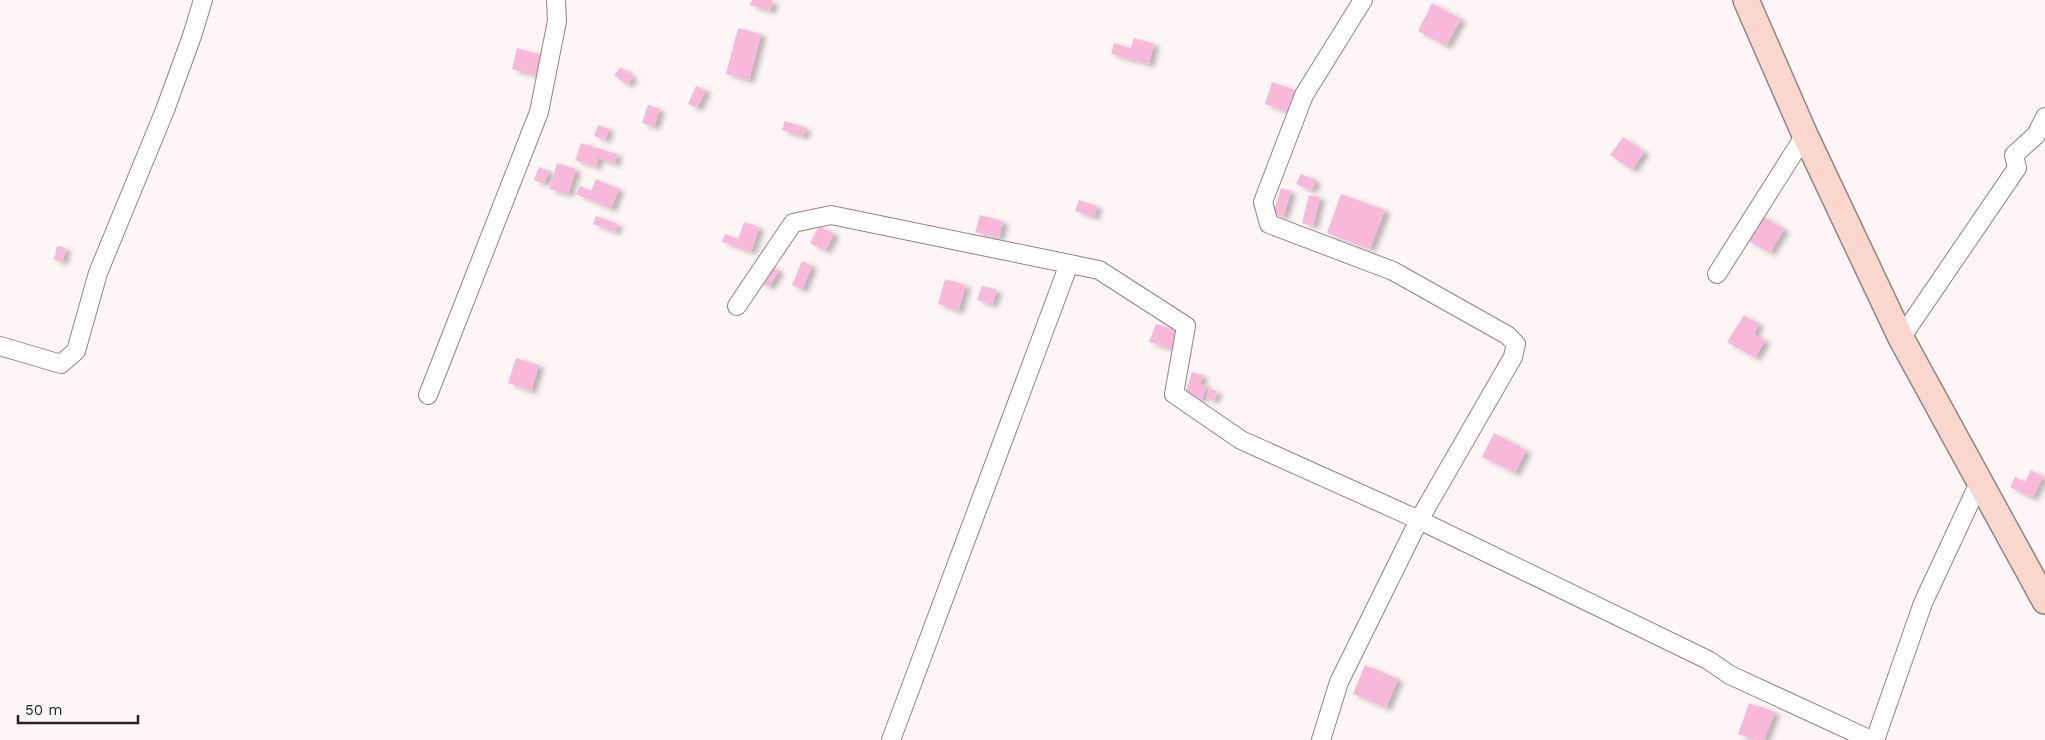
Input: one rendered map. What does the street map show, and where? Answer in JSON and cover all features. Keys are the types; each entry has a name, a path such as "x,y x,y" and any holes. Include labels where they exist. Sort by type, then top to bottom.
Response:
{"main road":[{"path":"1746,0 1805,135 1901,338 2045,601"}],"street":[{"path":"0,346 61,364 76,350 98,273 165,110 203,0"},
{"path":"428,395 539,112 556,21 556,0"},
{"path":"1321,740 1339,682 1419,520 1513,357 1516,344 1507,335 1393,272 1269,224 1263,202 1304,95 1363,0"},
{"path":"1901,338 2018,168 2014,155 2036,135 2045,117"},
{"path":"1717,274 1805,135"},
{"path":"737,306 793,223 831,215 1099,270 1186,326 1174,394 1242,440 1419,520 1708,660 1730,675 1871,740"},
{"path":"891,740 1068,264"},
{"path":"1875,740 1923,603 1979,483"}],"building":[{"path":"752,0 773,1 770,11 750,5"},
{"path":"1432,3 1461,19 1446,46 1418,31"},
{"path":"738,28 761,34 749,80 726,74"},
{"path":"1134,38 1154,44 1149,64 1111,54 1114,43 1131,48"},
{"path":"517,48 546,56 541,77 512,69"},
{"path":"621,67 633,77 627,85 614,75"},
{"path":"1272,82 1304,93 1296,115 1265,104"},
{"path":"696,86 706,90 697,108 688,104"},
{"path":"648,105 660,109 654,127 642,123"},
{"path":"785,121 806,128 803,137 782,130"},
{"path":"598,125 609,129 605,140 594,136"},
{"path":"1623,137 1644,152 1632,170 1610,155"},
{"path":"581,143 617,154 615,164 598,158 596,167 575,160"},
{"path":"557,163 576,169 568,194 549,189"},
{"path":"539,167 549,171 544,184 534,180"},
{"path":"1301,174 1316,180 1311,191 1296,184"},
{"path":"596,179 619,189 611,209 576,194 580,186 591,191"},
{"path":"1281,188 1291,191 1283,217 1273,214"},
{"path":"1341,194 1385,210 1370,249 1327,233"},
{"path":"1309,195 1320,197 1313,226 1302,223"},
{"path":"1079,200 1097,206 1094,217 1075,211"},
{"path":"980,215 1003,221 999,238 975,232"},
{"path":"1761,215 1784,229 1770,253 1747,240"},
{"path":"596,216 618,224 615,232 593,224"},
{"path":"744,222 759,227 751,252 722,242 725,234 738,239"},
{"path":"819,226 834,234 825,251 810,243"},
{"path":"57,246 66,248 62,262 54,260"},
{"path":"802,261 812,266 802,290 792,285"},
{"path":"768,264 779,271 769,287 759,281"},
{"path":"945,279 966,285 958,311 938,304"},
{"path":"982,286 997,290 992,305 977,300"},
{"path":"1744,315 1759,324 1754,334 1765,341 1755,358 1727,342"},
{"path":"1156,324 1184,333 1178,351 1149,342"},
{"path":"516,358 539,365 531,391 508,383"},
{"path":"1192,372 1203,375 1200,384 1207,386 1202,400 1185,394"},
{"path":"1209,389 1217,391 1214,401 1206,398"},
{"path":"1494,433 1526,450 1515,473 1482,457"},
{"path":"2031,470 2043,477 2032,498 2010,487 2015,477 2025,482"},
{"path":"1365,665 1398,679 1386,708 1353,694"},
{"path":"1749,703 1775,712 1764,740 1755,740 1738,734"}]}
